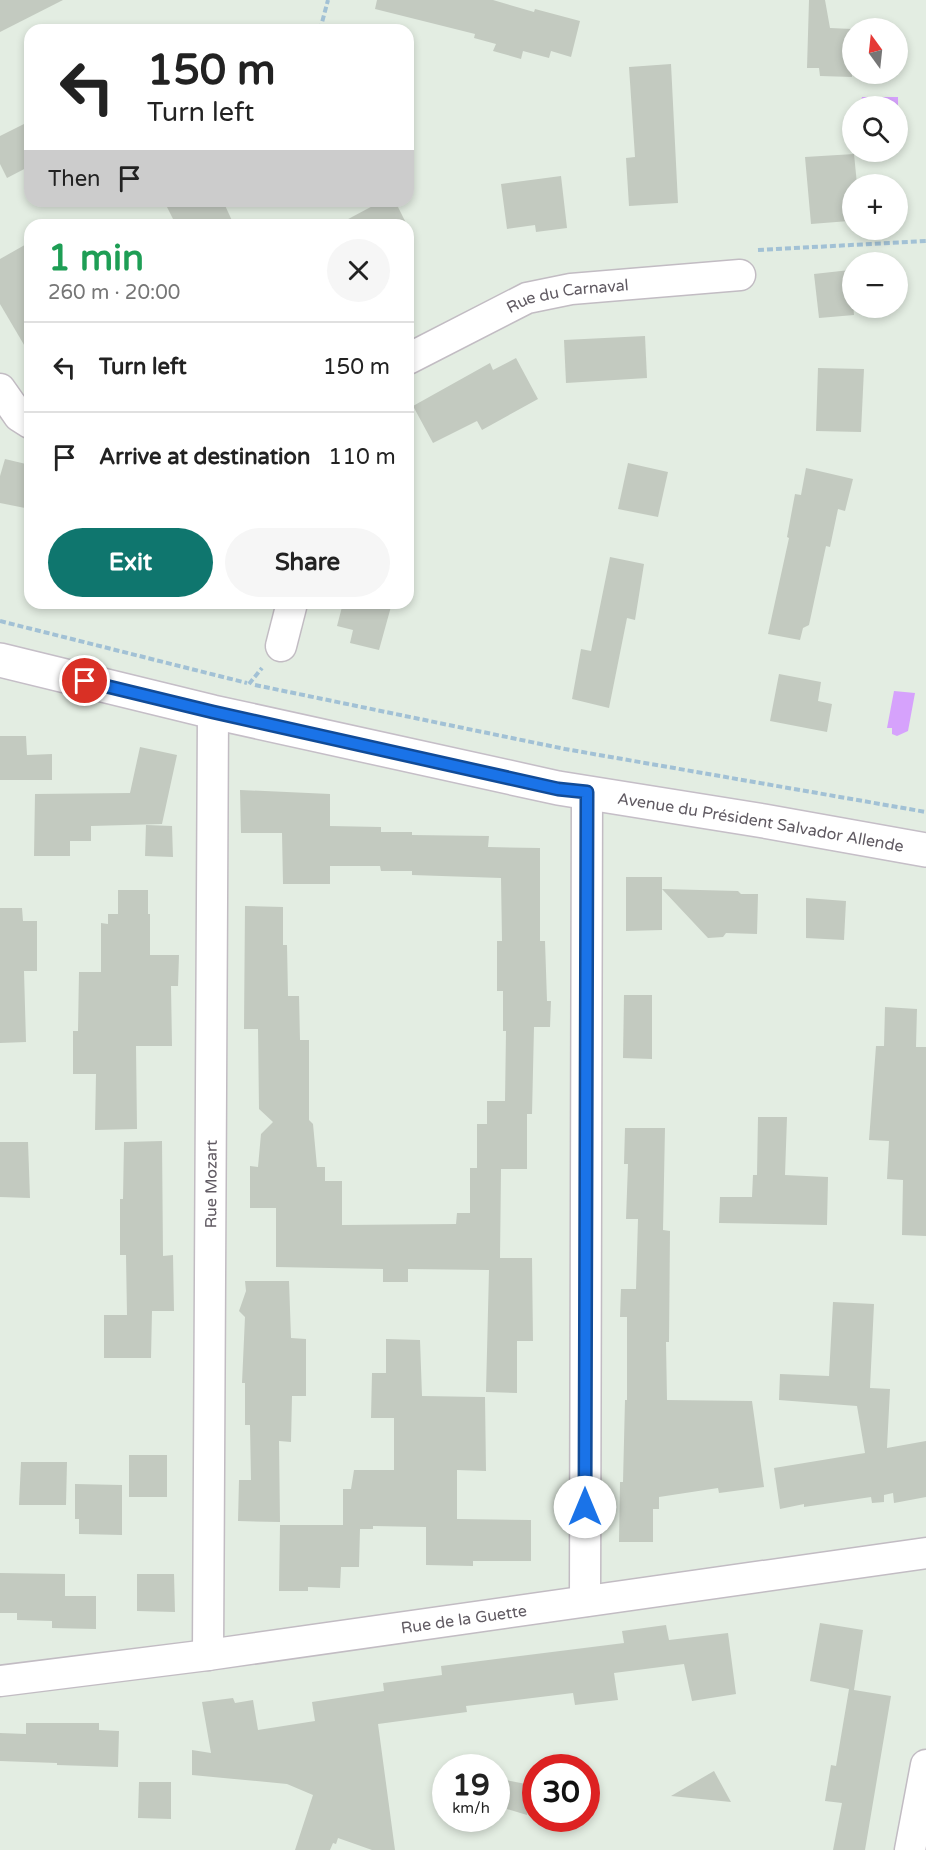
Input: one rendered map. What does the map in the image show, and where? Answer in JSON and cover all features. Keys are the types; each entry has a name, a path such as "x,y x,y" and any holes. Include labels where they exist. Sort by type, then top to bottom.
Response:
{"street":[{"name":"Rue du Carnaval","path":"414,356 526,298 745,263"},
{"path":"0,389 19,416 24,419"},
{"path":"281,646 290,609"},
{"name":"Avenue du Président Salvador Allende","path":"0,660 213,712 558,789 926,850"},
{"name":"Rue Mozart","path":"207,1656 213,712"},
{"path":"585,1601 587,792"},
{"name":"Rue de la Guette","path":"0,1681 207,1656 926,1553"},
{"path":"910,1850 925,1775"}],"path":[{"path":"322,24 328,0"},
{"path":"745,263 926,242"},
{"path":"0,621 249,684 541,744 926,812"}],"shaded area":[{"path":"894,691 915,693 908,731 897,736 892,734 892,728 887,728"}],"building":[{"path":"0,0 63,0 0,32"},
{"path":"377,0 493,0 534,12 535,9 580,21 571,57 551,51 549,58 523,51 521,59 493,51 496,44 474,38 475,34 375,9"},
{"path":"809,0 825,0 830,28 842,29 842,77 820,76 819,68 807,68"},
{"path":"671,64 678,203 629,206 626,158 635,157 629,67"},
{"path":"24,124 24,169 7,178 0,164 0,136"},
{"path":"842,155 842,162 855,162 856,174 842,174 842,222 811,224 805,157"},
{"path":"561,176 567,228 536,232 535,225 507,229 501,184"},
{"path":"167,207 226,207 231,219 173,219"},
{"path":"371,207 398,207 404,219 348,219"},
{"path":"24,245 24,345 0,304 0,259"},
{"path":"842,271 842,316 819,318 814,274"},
{"path":"645,336 647,378 566,383 564,340"},
{"path":"516,358 538,399 482,430 477,421 433,443 414,405 490,363 493,370"},
{"path":"818,368 864,369 861,432 816,431"},
{"path":"5,459 24,464 24,508 0,503 0,476"},
{"path":"628,463 668,472 658,517 618,509"},
{"path":"806,468 853,479 845,511 838,509 830,547 826,546 809,625 803,628 800,640 768,634 789,538 787,537 795,494 801,495"},
{"path":"610,557 644,564 635,620 627,618 609,708 572,699 581,649 591,651"},
{"path":"341,609 390,609 379,650 350,643 353,630 337,626"},
{"path":"779,674 821,682 818,701 832,704 827,732 770,721"},
{"path":"0,736 26,736 27,755 52,754 52,780 0,780"},
{"path":"140,747 177,755 162,824 91,826 91,841 70,841 70,856 34,856 35,794 130,793"},
{"path":"240,790 330,794 330,826 381,827 381,832 412,832 412,835 489,836 488,847 540,848 540,941 545,941 547,1001 551,1001 550,1027 534,1027 532,1114 527,1114 527,1169 501,1169 500,1258 532,1258 533,1341 517,1341 517,1393 486,1392 489,1270 408,1269 408,1282 383,1282 383,1269 276,1267 276,1208 250,1208 250,1166 258,1167 261,1134 273,1122 259,1109 258,1029 244,1029 245,906 283,907 283,945 287,945 288,996 299,996 300,1040 309,1040 309,1120 313,1124 317,1167 325,1167 325,1181 342,1181 342,1225 456,1224 457,1213 470,1213 470,1168 477,1168 477,1124 487,1124 487,1101 505,1101 506,1031 503,1031 503,991 497,991 497,941 502,941 501,878 412,875 412,871 381,871 380,866 330,866 330,884 283,884 282,833 241,833"},
{"path":"146,825 172,826 173,857 145,856"},
{"path":"626,877 662,877 662,930 626,931"},
{"path":"662,889 738,891 741,894 758,894 757,934 726,933 723,937 708,938"},
{"path":"118,890 148,890 150,955 179,955 178,986 171,986 172,1046 136,1046 137,1129 95,1130 96,1074 73,1074 73,1031 78,1031 79,972 101,972 101,923 108,924 108,914 118,914"},
{"path":"806,898 846,901 844,940 806,938"},
{"path":"0,908 22,908 23,921 37,921 37,971 24,971 26,1042 0,1043"},
{"path":"624,995 652,995 652,1059 623,1058"},
{"path":"885,1007 917,1009 916,1047 926,1047 926,1236 902,1235 903,1180 887,1179 889,1141 869,1140 876,1046 884,1046"},
{"path":"758,1117 787,1117 785,1175 828,1177 827,1225 719,1223 720,1197 752,1197 753,1175 757,1175"},
{"path":"625,1128 665,1128 663,1230 670,1231 669,1342 666,1342 667,1400 752,1401 764,1487 719,1493 718,1488 659,1497 659,1509 653,1509 653,1542 619,1542 620,1482 623,1482 625,1400 627,1400 627,1317 620,1317 621,1289 636,1289 638,1219 626,1219 628,1164 624,1164"},
{"path":"162,1141 163,1256 173,1255 174,1311 152,1311 151,1358 104,1358 104,1315 127,1315 126,1255 120,1255 120,1199 123,1199 124,1142"},
{"path":"0,1142 28,1142 30,1198 0,1197"},
{"path":"245,1281 289,1281 291,1338 306,1339 306,1396 292,1396 291,1442 279,1441 280,1522 238,1521 239,1480 251,1480 250,1425 245,1425 245,1383 242,1383 245,1317 239,1311 246,1291"},
{"path":"833,1302 874,1304 870,1388 890,1389 887,1448 926,1441 926,1497 894,1503 893,1493 884,1495 884,1502 872,1503 871,1497 804,1507 804,1504 780,1509 774,1468 865,1453 857,1406 779,1400 780,1374 829,1376"},
{"path":"386,1339 420,1340 422,1396 485,1397 486,1471 457,1470 457,1519 531,1520 531,1561 473,1561 473,1566 426,1565 426,1527 373,1526 373,1529 360,1529 359,1567 341,1567 340,1588 308,1587 308,1591 279,1591 280,1525 343,1525 343,1489 351,1489 354,1470 394,1470 394,1418 371,1418 372,1373 386,1373"},
{"path":"129,1455 167,1455 167,1497 129,1497"},
{"path":"21,1462 67,1462 66,1505 19,1505"},
{"path":"75,1484 122,1485 122,1535 79,1534 79,1519 75,1519"},
{"path":"0,1573 65,1574 65,1596 96,1596 96,1629 52,1628 52,1621 17,1620 17,1613 0,1613"},
{"path":"137,1574 174,1574 175,1612 137,1611"},
{"path":"820,1623 863,1630 854,1690 891,1696 865,1850 833,1850 842,1803 825,1801 831,1765 836,1766 849,1689 810,1681"},
{"path":"666,1625 669,1640 728,1633 736,1694 692,1701 684,1664 614,1673 618,1700 575,1705 573,1693 466,1706 467,1712 378,1724 395,1850 372,1850 338,1838 330,1850 295,1850 313,1795 287,1784 192,1775 192,1750 211,1753 202,1702 233,1698 235,1703 253,1700 258,1730 315,1721 312,1702 384,1691 383,1683 442,1675 441,1666 624,1643 622,1631"},
{"path":"26,1723 99,1723 99,1730 119,1731 118,1767 0,1761 0,1733 26,1734"},
{"path":"714,1771 731,1802 671,1796"},
{"path":"510,1781 522,1783 522,1814 510,1810"},
{"path":"139,1782 171,1782 171,1819 138,1818"}],"route":[{"path":"85,681 558,789 587,792 585,1507"}]}
